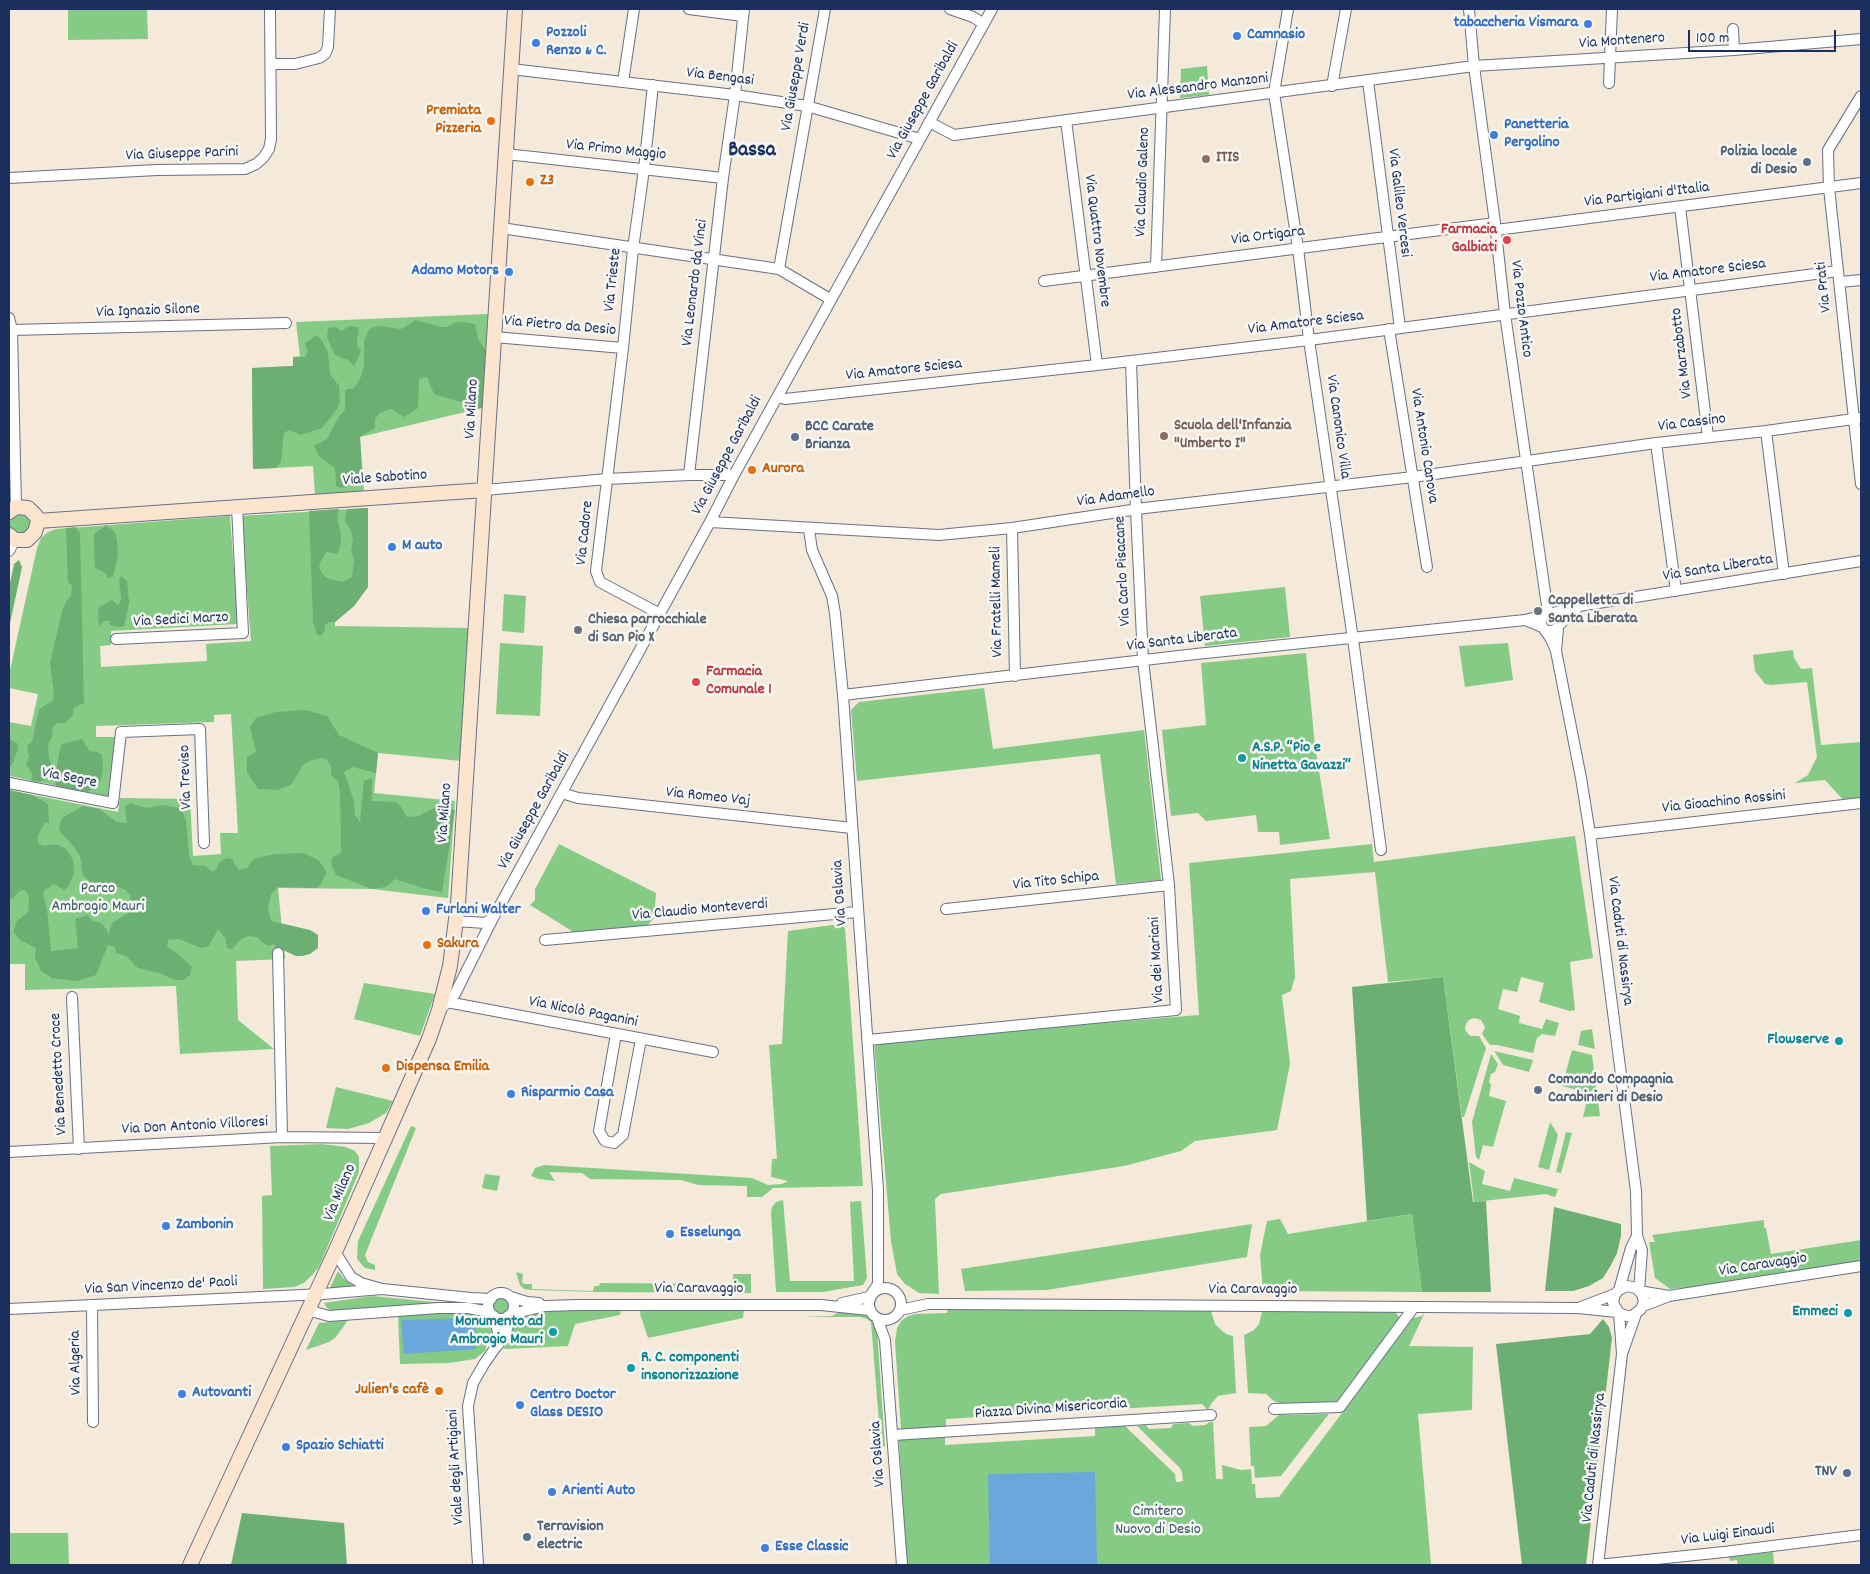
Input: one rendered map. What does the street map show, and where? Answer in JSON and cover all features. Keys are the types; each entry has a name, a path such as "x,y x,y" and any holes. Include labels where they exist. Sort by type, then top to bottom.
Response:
{"main road":[{"name":"Via Milano","path":"190,1565 315,1295 443,1006 456,921 515,9"},
{"name":"Viale Sabotino","path":"38,522 485,490"},
{"path":"11,542 27,540 32,537 36,532 38,522 36,516 28,508 12,509"}],"street":[{"name":"Via Giuseppe Parini","path":"9,178 157,170 245,169 256,164 269,149 271,139 270,9"},
{"path":"270,64 295,64 319,58 325,54 328,47 330,9"},
{"path":"624,82 634,9"},
{"path":"689,9 744,12"},
{"name":"Via Giuseppe Verdi","path":"779,269 825,9"},
{"path":"950,9 973,17 984,24"},
{"name":"Via Giuseppe Garibaldi","path":"443,1006 455,994 493,918 734,475 992,9"},
{"name":"Via Claudio Galeno","path":"1156,267 1165,9"},
{"name":"Via Canonico Villa","path":"1288,9 1274,93 1298,248 1309,340 1353,638 1381,850"},
{"path":"1332,86 1346,9"},
{"name":"Via Pozzo Antico","path":"1469,9 1474,66 1505,314 1548,614"},
{"path":"1609,84 1612,9"},
{"name":"Via Leonardo da Vinci","path":"689,475 713,260 744,12"},
{"path":"1733,28 1734,50"},
{"name":"Via Montenero","path":"1474,66 1734,50 1861,39"},
{"name":"Via Alessandro Manzoni","path":"929,122 954,135 1474,66"},
{"name":"Via Bengasi","path":"511,69 735,95 807,106 920,139"},
{"name":"Via Galileo Vercesi","path":"1368,81 1400,328"},
{"name":"Via Trieste","path":"607,479 623,348 632,249 644,169 653,85"},
{"name":"Via Prati","path":"1861,96 1828,150 1829,188 1838,271 1858,419 1861,484"},
{"name":"Via Quattro Novembre","path":"1066,120 1097,365"},
{"name":"Via Primo Maggio","path":"506,154 723,178"},
{"name":"Via Partigiani d'Italia","path":"1495,226 1680,207 1861,183"},
{"name":"Via Marzabotto","path":"1680,207 1708,437"},
{"name":"Via Ortigara","path":"1044,281 1388,237 1495,226"},
{"path":"500,228 632,249 779,269 830,299"},
{"name":"Via Amatore Sciesa","path":"777,397 785,399 1309,340 1838,271"},
{"path":"1840,282 1861,280"},
{"path":"9,318 12,330 12,509"},
{"name":"Via Ignazio Silone","path":"12,330 286,323"},
{"name":"Via Antonio Canova","path":"1389,329 1426,567"},
{"name":"Via Pietro da Desio","path":"494,336 623,348"},
{"name":"Via Carlo Pisacane","path":"1131,361 1143,660"},
{"name":"Via Cassino","path":"1526,461 1656,443 1858,419"},
{"path":"1766,431 1784,574"},
{"path":"1656,443 1676,591"},
{"name":"Via Adamello","path":"710,522 939,535 1012,528 1136,510 1413,477 1526,461"},
{"name":"Viale Sabotino","path":"485,490 607,479 734,475"},
{"name":"Via Cadore","path":"607,479 596,571 598,577 600,582 660,614"},
{"name":"Via Sedici Marzo","path":"116,639 243,633 237,507"},
{"name":"Via Fratelli Mameli","path":"1012,528 1015,676"},
{"name":"Via Oslavia","path":"809,529 812,550 832,596 843,695 878,1190 878,1284 871,1295"},
{"name":"Via Santa Liberata","path":"843,695 1196,654 1524,620 1579,606 1861,560"},
{"path":"1543,628 1552,631 1579,606"},
{"path":"1548,614 1559,618 1556,651 1551,639 1543,628 1541,620 1548,614"},
{"name":"Via Santa Liberata","path":"1524,620 1543,628"},
{"name":"Via Caduti di Nassirya","path":"1556,651 1590,834 1636,1191 1637,1236 1642,1250 1639,1291"},
{"name":"Via dei Mariani","path":"868,1040 1176,1010 1169,885 1143,660"},
{"name":"Via Treviso","path":"121,732 200,729 204,843"},
{"name":"Via Segre","path":"9,783 113,803 121,732"},
{"name":"Via Romeo Vaj","path":"562,793 588,800 852,828"},
{"name":"Via Gioachino Rossini","path":"1590,834 1861,803"},
{"name":"Via Tito Schipa","path":"946,909 1169,885"},
{"name":"Via Claudio Monteverdi","path":"545,940 857,912"},
{"path":"456,921 485,922 493,918"},
{"path":"278,953 282,1138"},
{"name":"Via Benedetto Croce","path":"72,997 79,1149"},
{"name":"Via Nicolò Paganini","path":"443,1006 616,1034 712,1052"},
{"path":"616,1034 598,1131 605,1141 614,1143 623,1135 641,1039"},
{"name":"Via Don Antonio Villoresi","path":"9,1152 282,1138 384,1138"},
{"name":"Via Caduti di Nassirya","path":"1617,1292 1631,1248 1637,1236"},
{"path":"307,1310 329,1316 438,1308 468,1308 500,1318 510,1315 514,1305 511,1297 502,1293 491,1298 471,1298 382,1289 361,1283 351,1277 334,1252"},
{"name":"Via Oslavia","path":"879,1259 884,1275 892,1289"},
{"name":"Via Caravaggio","path":"1640,1310 1669,1296 1861,1266"},
{"path":"1627,1286 1639,1291 1643,1298 1640,1310 1627,1316 1618,1312 1613,1303 1617,1292 1627,1286"},
{"path":"882,1287 892,1289 900,1297 900,1310 892,1319 882,1320 877,1318 869,1310 871,1295 882,1287"},
{"path":"315,1295 382,1289"},
{"name":"Via Caravaggio","path":"1639,1291 1669,1296"},
{"name":"Via Caravaggio","path":"1578,1308 1617,1292"},
{"name":"Via San Vincenzo de' Paoli","path":"9,1309 315,1295"},
{"name":"Via Caravaggio","path":"510,1315 545,1306 821,1305 845,1303 871,1295"},
{"name":"Via Caravaggio","path":"511,1297 527,1302 578,1305"},
{"name":"Via Caravaggio","path":"900,1297 928,1304"},
{"path":"491,1298 489,1304 498,1332 498,1345"},
{"name":"Via Caravaggio","path":"900,1310 928,1304 1578,1308 1618,1312"},
{"name":"Via Algeria","path":"92,1305 93,1422"},
{"name":"Via Caravaggio","path":"821,1305 869,1310"},
{"path":"1274,1409 1340,1407 1414,1307"},
{"name":"Via Caduti di Nassirya","path":"1622,1354 1640,1310"},
{"name":"Via Caduti di Nassirya","path":"1598,1565 1622,1354 1618,1312"},
{"name":"Viale degli Artigiani","path":"478,1565 468,1406 473,1383 507,1329 510,1315"},
{"name":"Via Oslavia","path":"877,1318 885,1340 902,1565"},
{"name":"Via Oslavia","path":"885,1340 892,1319"},
{"name":"Piazza Divina Misericordia","path":"893,1435 1211,1415"},
{"name":"Via Luigi Einaudi","path":"1598,1565 1861,1535"}],"green space":[{"path":"68,9 147,9 148,39 68,40"},
{"path":"1207,66 1209,95 1180,98 1181,69"},
{"path":"488,314 482,408 360,437 364,492 315,494 313,466 253,469 252,368 293,366 293,357 300,356 296,322"},
{"path":"416,320 441,327 464,322 475,324 478,339 486,351 482,408 472,410 464,403 434,394 427,377 419,379 418,408 404,417 391,409 380,413 375,419 375,428 360,437 362,471 356,480 347,487 341,488 336,486 335,468 319,456 314,446 327,439 338,418 345,410 345,390 354,388 360,379 364,366 364,341 369,329 378,326 401,329"},
{"path":"349,326 358,327 359,333 357,345 361,351 354,366 348,360 335,355 327,338 328,328 335,327 342,331"},
{"path":"317,335 328,353 330,374 339,386 340,399 338,408 322,428 301,435 289,430 284,433 281,462 276,468 253,469 252,368 293,366 293,357 305,357 308,352 305,343"},
{"name":"Parco Ambrogio Mauri","path":"368,508 368,587 354,606 335,622 335,626 470,628 462,761 378,753 374,793 455,801 448,898 372,889 278,888 285,959 236,961 238,1020 274,1049 180,1054 176,986 25,990 25,964 9,964 9,790 118,812 120,798 190,799 193,856 221,854 220,833 238,833 231,714 214,715 214,722 96,726 96,737 115,737 108,796 9,776 9,722 31,726 38,694 9,688 9,675 37,548 41,538 48,532 56,529 230,516 238,624 111,631 111,645 100,646 101,667 207,661 206,644 251,641 241,516"},
{"path":"368,508 368,587 354,606 335,622 329,622 325,625 325,630 321,636 317,635 313,622 309,511 339,509 337,517 341,535 338,554 326,552 319,565 324,576 343,582 352,577 354,560 351,550 353,539 350,528 345,522 347,509"},
{"path":"20,511 28,515 32,523 28,531 20,535 12,531 8,523 12,515"},
{"path":"106,525 115,532 118,555 113,576 108,578 104,572 95,568 94,544 94,534"},
{"path":"75,527 80,533 84,703 74,708 72,717 64,723 57,723 53,727 52,737 48,744 52,772 46,779 39,782 31,781 32,774 26,764 29,756 27,745 32,742 39,709 52,701 54,695 50,663 62,611 71,596 72,586 68,582 66,528"},
{"path":"19,560 22,567 9,628 9,588 14,564"},
{"path":"121,576 127,581 129,603 124,626 110,625 110,621 104,621 99,626 98,608 112,600 118,605 121,600 119,580"},
{"path":"1285,587 1290,637 1205,646 1200,596"},
{"path":"504,594 526,596 524,633 502,631"},
{"path":"500,643 543,646 540,716 496,714"},
{"path":"1508,643 1513,680 1465,687 1459,646"},
{"path":"1793,650 1794,658 1801,669 1812,668 1821,745 1861,742 1861,800 1845,802 1825,780 1795,783 1808,775 1817,757 1807,682 1765,684 1755,671 1753,655"},
{"path":"1306,653 1315,746 1330,839 1280,845 1279,832 1258,832 1256,815 1206,821 1198,813 1171,816 1162,730 1206,725 1201,663"},
{"path":"984,688 993,749 1144,730 1161,880 1116,884 1100,754 857,781 851,710 859,702"},
{"path":"305,710 327,716 339,735 378,753 376,773 353,767 344,772 354,801 355,815 360,822 364,781 372,778 372,801 395,802 400,805 407,817 419,816 436,807 455,810 442,892 395,879 386,887 372,889 336,875 331,864 332,858 341,852 340,793 338,781 331,775 331,766 327,759 321,758 303,765 291,785 277,790 258,789 247,772 247,757 256,752 250,727 256,718 276,712"},
{"path":"9,739 17,743 18,749 12,765 9,766"},
{"path":"82,739 90,751 102,755 101,780 96,787 87,792 56,786 55,778 62,744"},
{"path":"9,790 32,795 48,804 49,823 45,823 38,835 38,843 44,846 53,844 61,846 67,850 73,860 74,873 69,886 64,890 54,884 45,890 43,894 47,909 51,951 78,948 75,919 87,915 92,920 102,924 107,930 108,936 112,923 128,913 131,904 130,895 126,890 113,885 89,881 83,875 80,856 60,832 62,818 83,806 99,809 117,822 127,823 125,807 130,803 147,808 164,805 179,808 183,812 186,821 189,856 193,865 206,866 212,872 217,869 218,864 224,859 229,858 233,860 240,870 247,868 254,859 274,854 303,853 318,860 326,873 317,888 278,887 271,894 268,908 271,921 310,930 318,935 318,948 310,954 302,956 296,956 283,950 285,959 274,944 269,946 257,937 248,936 241,939 232,949 227,948 226,939 218,929 209,946 201,948 179,939 168,940 167,947 177,953 192,967 190,975 183,980 175,980 162,974 138,968 126,956 116,953 115,947 108,945 96,975 76,981 52,978 41,971 35,957 36,948 20,940 13,931 17,921 28,912 29,899 28,893 24,890 18,892 13,899 9,899"},
{"path":"1575,836 1593,958 1570,962 1575,1010 1570,1011 1539,1002 1544,983 1521,977 1517,992 1503,989 1498,1009 1520,1016 1519,1023 1542,1029 1546,1019 1559,1023 1555,1036 1542,1034 1537,1038 1533,1053 1490,1045 1482,1034 1485,1027 1481,1020 1474,1018 1469,1020 1465,1029 1468,1034 1479,1036 1486,1048 1464,1117 1462,1117 1443,977 1388,982 1375,872 1290,879 1295,977 1291,991 1282,995 1290,1064 1277,1130 1195,1141 1181,1151 1124,1166 941,1194 935,1199 939,1294 919,1293 905,1284 897,1274 891,1241 874,1042 1199,1015 1189,863 1372,844 1374,862"},
{"path":"559,844 656,893 654,918 647,926 575,933 530,905 535,900 535,889"},
{"path":"840,924 845,928 863,1186 773,1188 762,1197 747,1197 747,1186 698,1185 681,1180 590,1179 582,1173 549,1172 555,1181 531,1176 535,1168 544,1165 752,1178 768,1185 782,1184 788,1181 771,1177 772,1159 777,1159 769,1045 782,1044 788,931"},
{"path":"1443,977 1473,1202 1486,1201 1491,1292 1422,1292 1412,1214 1367,1221 1352,987"},
{"path":"364,983 435,994 420,1036 354,1019"},
{"path":"1592,1029 1595,1049 1578,1045 1581,1031"},
{"path":"1572,1050 1592,1055 1600,1116 1583,1117 1589,1093 1562,1086"},
{"path":"1494,1051 1533,1060 1529,1072 1503,1065"},
{"path":"1491,1054 1498,1064 1495,1072 1491,1074 1489,1096 1506,1101 1493,1147 1483,1145 1479,1160 1476,1157 1472,1122"},
{"path":"336,1087 393,1101 386,1113 369,1123 348,1129 326,1128"},
{"path":"1550,1122 1558,1135 1549,1170 1538,1167"},
{"path":"411,1126 416,1128 365,1255 368,1262 375,1265 375,1270 365,1268 357,1259 358,1241"},
{"path":"1566,1132 1572,1133 1561,1173 1556,1172"},
{"path":"321,1144 346,1147 355,1151 359,1157 359,1172 319,1267 304,1283 294,1287 263,1289 262,1196 272,1195 270,1146"},
{"path":"1469,1162 1485,1171 1482,1184 1510,1191 1514,1178 1558,1189 1555,1197 1546,1194 1474,1202"},
{"path":"485,1174 500,1176 497,1191 482,1188"},
{"path":"783,1200 790,1281 854,1281 850,1202 861,1201 867,1278 863,1285 823,1292 776,1292 771,1213 772,1207 776,1202"},
{"path":"1554,1207 1621,1224 1621,1236 1617,1253 1611,1265 1603,1278 1589,1286 1573,1291 1545,1291"},
{"path":"1412,1214 1422,1292 1263,1291 1260,1255 1267,1221 1280,1219 1288,1234"},
{"path":"1764,1220 1764,1228 1766,1228 1771,1254 1861,1240 1861,1261 1726,1284 1670,1289 1655,1278 1649,1242 1655,1242 1652,1235"},
{"path":"1252,1224 1247,1257 1047,1290 965,1291 961,1269"},
{"path":"338,1271 344,1279 357,1289 329,1290"},
{"path":"516,1272 523,1274 522,1282 524,1284 532,1284 532,1289 593,1291 594,1286 599,1286 600,1283 733,1284 733,1274 751,1274 751,1293 599,1292 532,1290 524,1289 520,1285"},
{"path":"372,1296 468,1304 483,1302 483,1308 336,1313 327,1308 324,1303"},
{"path":"501,1296 507,1299 510,1305 507,1311 501,1314 495,1311 492,1305 495,1299"},
{"path":"621,1309 620,1315 575,1324 568,1346 503,1348 515,1323 529,1315 549,1311"},
{"path":"641,1309 744,1309 743,1318 648,1338 640,1314"},
{"path":"948,1309 1211,1311 1215,1324 1226,1334 1233,1336 1236,1393 1218,1396 1208,1410 1202,1404 946,1419 946,1428 901,1430 895,1342 897,1328 901,1321 908,1316 947,1313"},
{"path":"844,1310 869,1314 874,1319 877,1330 885,1446 881,1447 871,1322 860,1317 801,1317 832,1316"},
{"path":"1262,1312 1395,1312 1400,1318 1338,1402 1279,1403 1266,1394 1248,1393 1244,1335 1254,1330 1259,1324"},
{"name":"Cimitero Nuovo di Desio","path":"1425,1312 1409,1346 1473,1347 1472,1410 1418,1414 1431,1565 907,1565 899,1440 945,1437 945,1445 1095,1436 1095,1428 1125,1426 1175,1474 1176,1482 1179,1482 1183,1481 1180,1468 1137,1426 1146,1425 1149,1429 1171,1428 1173,1424 1189,1423 1193,1426 1206,1425 1209,1422 1213,1422 1216,1479 1223,1479 1222,1465 1241,1470 1251,1469 1252,1484 1255,1484 1256,1498 1279,1497 1413,1318 1422,1316"},
{"path":"472,1314 485,1320 489,1326 492,1331 485,1351 475,1359 449,1363 400,1364 398,1315"},
{"path":"1603,1319 1609,1327 1612,1338 1586,1565 1522,1565 1496,1344 1590,1334"},
{"path":"348,1320 336,1337 329,1342 306,1350 319,1323"},
{"path":"1328,1414 1281,1476 1255,1478 1254,1466 1251,1466 1249,1427 1266,1426 1279,1415"},
{"path":"242,1513 344,1523 347,1565 231,1565"},
{"path":"9,1533 68,1533 69,1565 9,1565"},
{"path":"1773,1552 1774,1565 1738,1565 1737,1560 1730,1561 1729,1557"}],"water":[{"path":"475,1318 476,1349 404,1354 401,1320"},
{"path":"1095,1472 1097,1565 990,1565 988,1474"}],"place":[{"name":"tabaccheria Vismara","path":"1588,24"},
{"name":"Camnasio","path":"1237,36"},
{"name":"Pozzoli Renzo & C.","path":"536,43"},
{"name":"Premiata Pizzeria","path":"491,121"},
{"name":"Panetteria Pergolino","path":"1494,135"},
{"name":"ITIS","path":"1206,159"},
{"name":"Polizia locale di Desio","path":"1807,162"},
{"name":"Z3","path":"530,182"},
{"name":"Farmacia Galbiati","path":"1507,240"},
{"name":"Adamo Motors","path":"509,272"},
{"name":"Scuola dell'Infanzia \"Umberto I\"","path":"1164,436"},
{"name":"BCC Carate Brianza","path":"795,437"},
{"name":"Aurora","path":"752,470"},
{"name":"M auto","path":"392,547"},
{"name":"Cappelletta di Santa Liberata","path":"1538,611"},
{"name":"Chiesa parrocchiale di San Pio X","path":"578,630"},
{"name":"Farmacia Comunale 1","path":"696,682"},
{"name":"A.S.P. “Pio e Ninetta Gavazzi“","path":"1242,758"},
{"name":"Furlani Walter","path":"426,911"},
{"name":"Sakura","path":"427,945"},
{"name":"Flowserve","path":"1839,1041"},
{"name":"Dispensa Emilia","path":"386,1068"},
{"name":"Comando Compagnia Carabinieri di Desio","path":"1538,1090"},
{"name":"Risparmio Casa","path":"511,1094"},
{"name":"Zambonin","path":"166,1226"},
{"name":"Esselunga","path":"670,1234"},
{"name":"Emmeci","path":"1848,1313"},
{"name":"Monumento ad Ambrogio Mauri","path":"553,1332"},
{"name":"R. C. componenti insonorizzazione","path":"631,1368"},
{"name":"Julien's cafè","path":"439,1391"},
{"name":"Autovanti","path":"182,1394"},
{"name":"Centro Doctor Glass DESIO","path":"520,1405"},
{"name":"Spazio Schiatti","path":"286,1447"},
{"name":"TNV","path":"1847,1473"},
{"name":"Arienti Auto","path":"552,1492"},
{"name":"Terravision electric","path":"527,1537"},
{"name":"Esse Classic","path":"765,1548"}],"district":[{"name":"Bassa","path":"752,152"}]}
